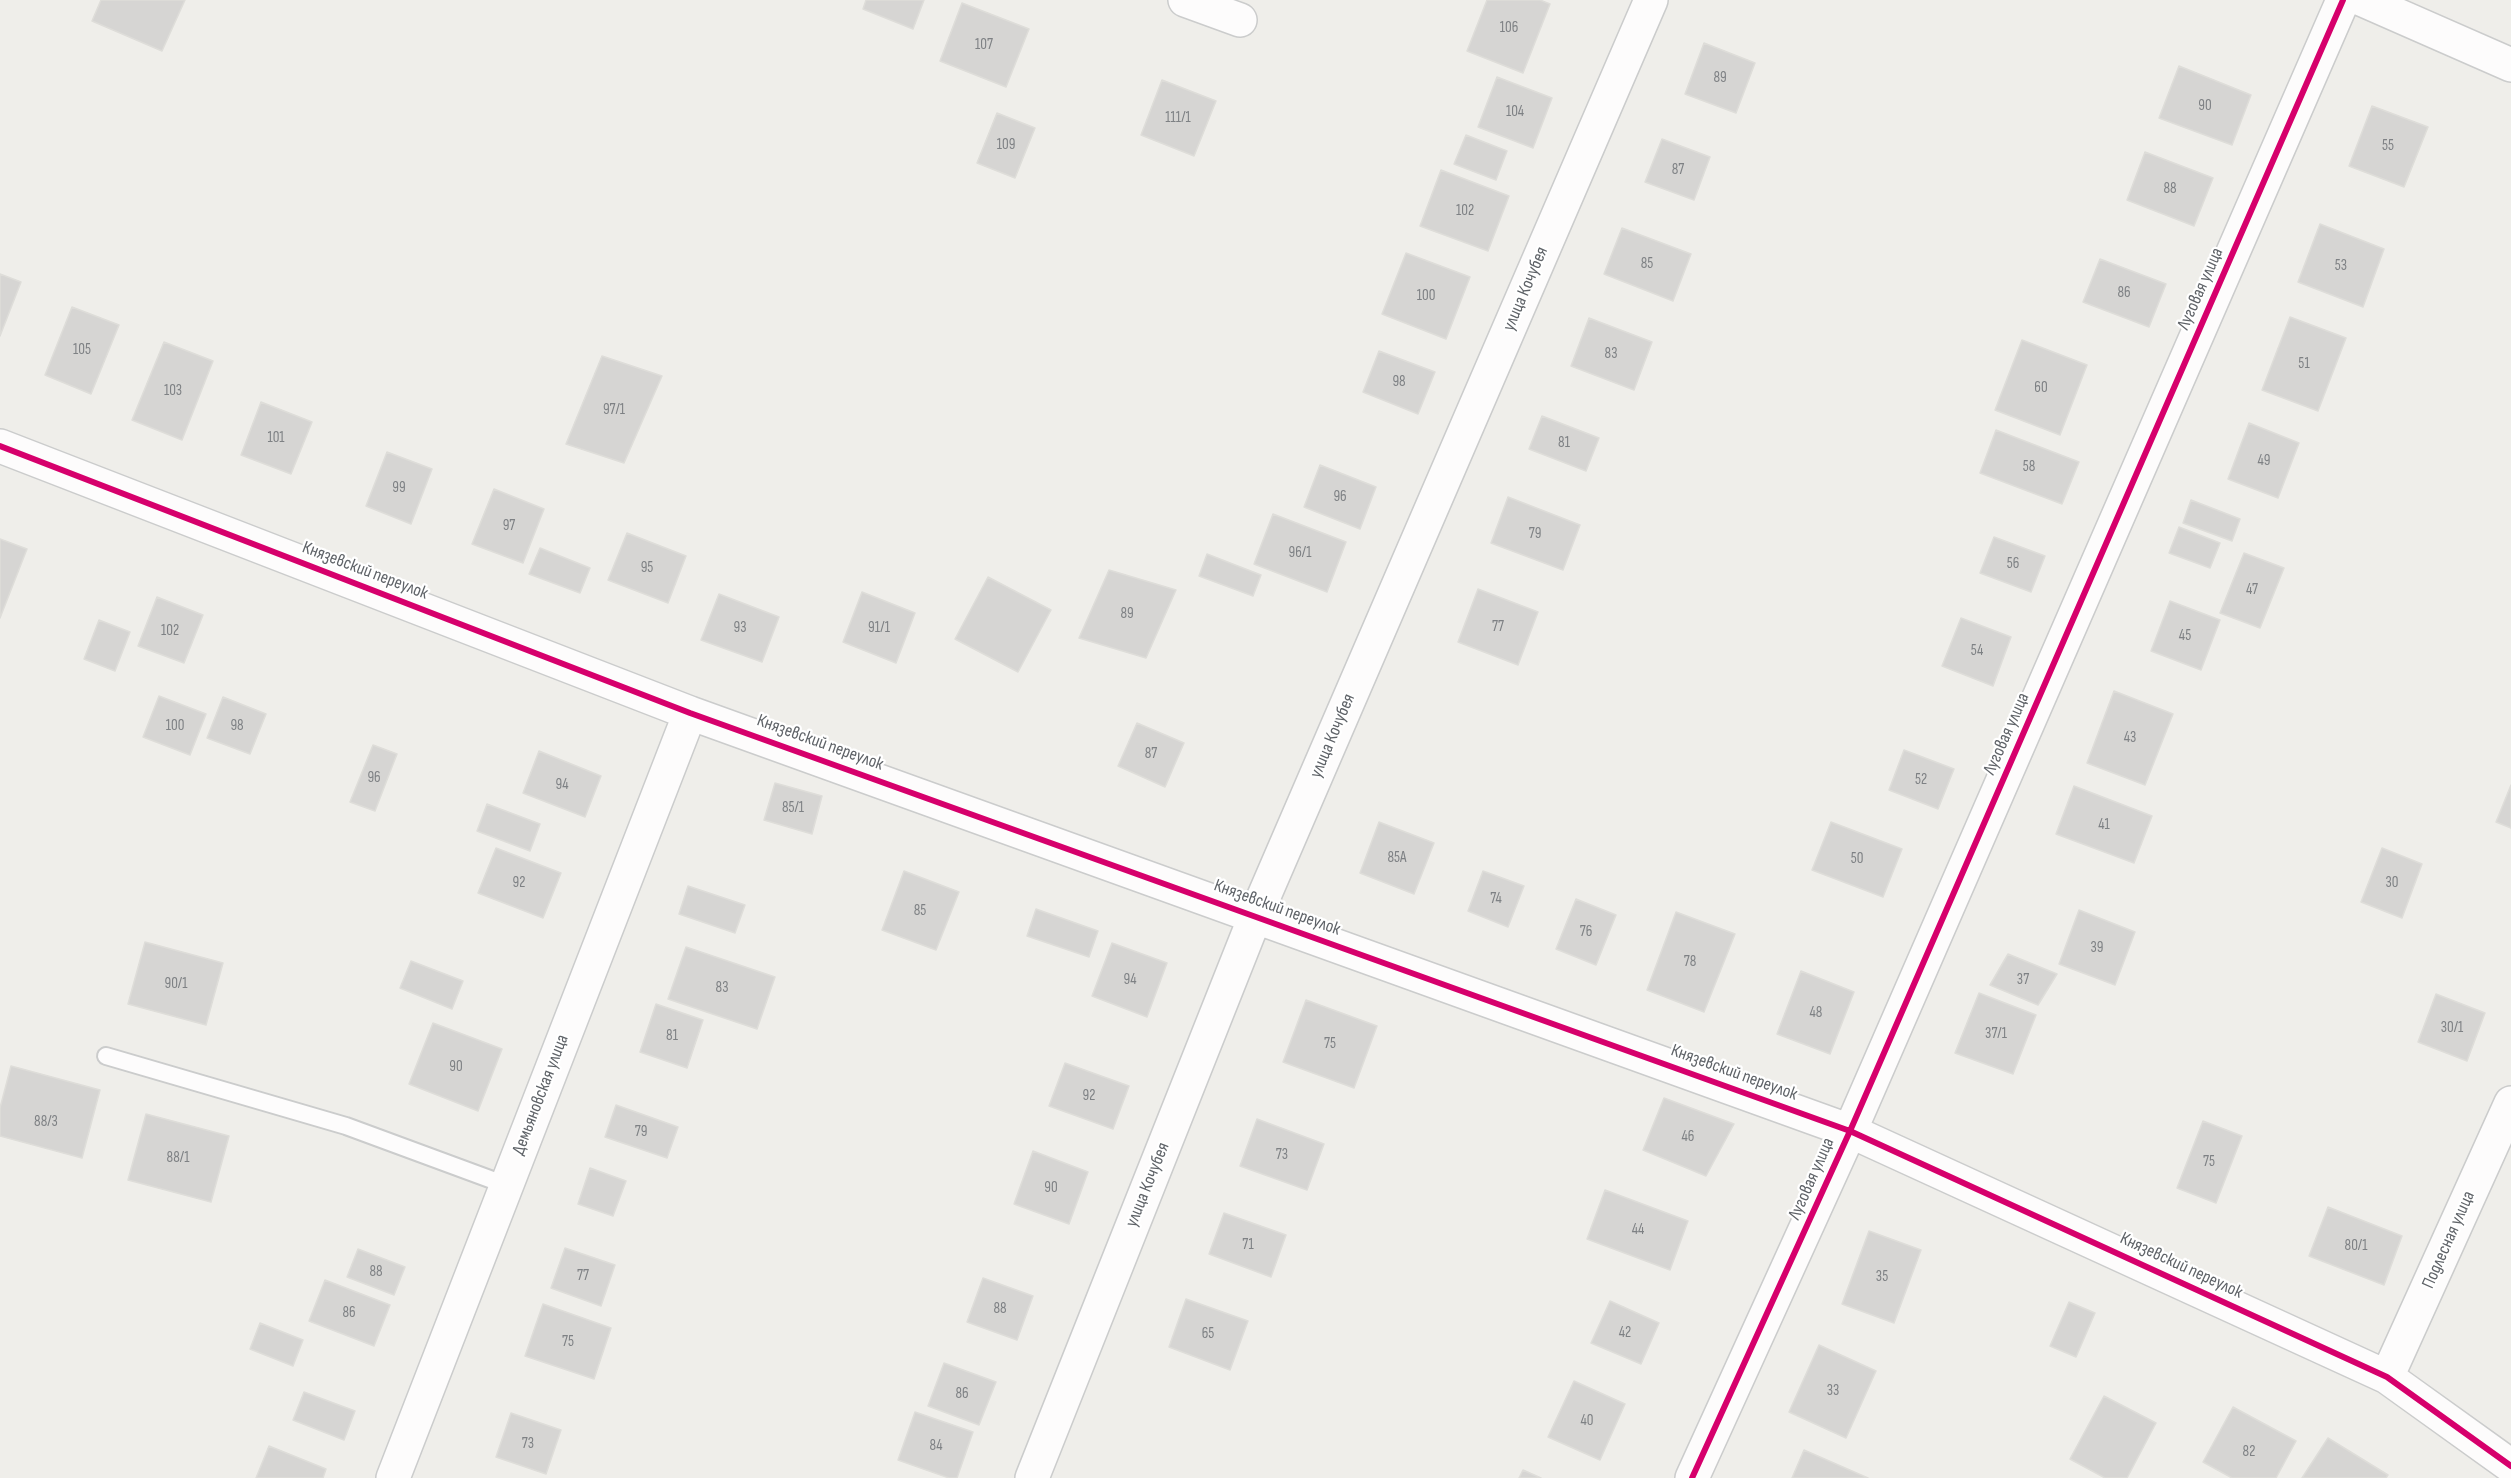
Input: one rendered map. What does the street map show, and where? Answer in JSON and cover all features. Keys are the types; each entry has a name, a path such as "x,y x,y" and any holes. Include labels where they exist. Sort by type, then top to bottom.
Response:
{"street":[{"path":"1185,0 1240,20"},
{"name":"улица Кочубея","path":"1032,1478 1255,917 1652,0"},
{"name":"Луговая улица","path":"1692,1478 1850,1131 2343,0"},
{"path":"2363,0 2511,65"},
{"name":"Князевский переулок","path":"0,446 690,712 1850,1131 2387,1377 2511,1466"},
{"name":"Демьяновская улица","path":"393,1478 690,712"},
{"name":"Подлесная улица","path":"2387,1377 2511,1103"}],"lane":[{"path":"106,1056 346,1126 506,1185"}],"building":[{"path":"101,0 185,0 162,51 92,21"},
{"path":"866,0 924,0 913,29 863,9"},
{"path":"1487,0 1540,0 1550,4 1523,73 1467,51"},
{"path":"962,3 1029,29 1006,87 940,61"},
{"path":"1704,43 1755,63 1736,113 1685,94"},
{"path":"2179,66 2251,95 2232,145 2159,118"},
{"path":"1497,77 1552,98 1533,148 1478,127"},
{"path":"1162,80 1216,101 1194,156 1141,135"},
{"path":"2372,106 2428,127 2404,187 2349,166"},
{"path":"997,113 1035,128 1015,178 977,163"},
{"path":"1466,135 1507,151 1496,180 1454,164"},
{"path":"1662,139 1710,157 1694,200 1645,182"},
{"path":"2145,152 2213,178 2194,226 2127,200"},
{"path":"1441,170 1509,196 1488,251 1420,226"},
{"path":"2320,224 2384,249 2363,307 2298,282"},
{"path":"1622,228 1691,254 1673,301 1604,274"},
{"path":"1406,253 1470,277 1446,339 1382,314"},
{"path":"2100,259 2166,284 2149,327 2083,302"},
{"path":"0,274 21,282 0,336"},
{"path":"72,307 119,325 91,394 45,375"},
{"path":"2290,317 2346,338 2318,411 2262,390"},
{"path":"1589,318 1652,342 1634,390 1571,366"},
{"path":"2022,340 2087,365 2060,435 1995,410"},
{"path":"164,342 213,361 182,440 132,420"},
{"path":"1379,351 1435,372 1418,414 1363,392"},
{"path":"602,356 662,376 624,463 566,444"},
{"path":"261,402 312,422 291,474 241,455"},
{"path":"1542,416 1599,438 1586,471 1529,449"},
{"path":"2249,423 2299,443 2278,498 2228,479"},
{"path":"1996,430 2079,462 2062,504 1980,473"},
{"path":"387,452 432,469 411,524 366,506"},
{"path":"1320,465 1376,487 1360,529 1304,507"},
{"path":"494,489 544,509 523,563 472,544"},
{"path":"1508,497 1580,525 1563,570 1491,543"},
{"path":"2191,500 2240,519 2232,541 2183,523"},
{"path":"1273,514 1346,542 1327,592 1254,564"},
{"path":"2179,527 2220,543 2210,568 2169,553"},
{"path":"627,533 686,556 668,603 608,580"},
{"path":"1994,537 2045,556 2031,592 1980,573"},
{"path":"0,539 27,549 0,618"},
{"path":"540,548 590,568 580,593 529,574"},
{"path":"2244,553 2284,568 2260,628 2220,613"},
{"path":"1207,554 1261,575 1253,596 1199,576"},
{"path":"1109,570 1176,590 1146,658 1079,638"},
{"path":"988,577 1051,610 1018,672 955,639"},
{"path":"1478,589 1538,612 1518,665 1458,642"},
{"path":"862,592 915,613 896,663 843,642"},
{"path":"719,594 779,617 762,662 701,640"},
{"path":"157,597 203,615 184,663 138,646"},
{"path":"2170,601 2220,620 2201,670 2151,651"},
{"path":"1961,618 2011,637 1993,686 1942,666"},
{"path":"99,620 130,632 115,671 84,659"},
{"path":"2114,691 2173,714 2145,785 2087,763"},
{"path":"159,696 206,714 190,755 143,737"},
{"path":"223,697 266,714 250,754 207,738"},
{"path":"1137,723 1184,743 1165,787 1118,766"},
{"path":"373,745 397,754 375,811 350,802"},
{"path":"1904,750 1954,769 1938,809 1889,790"},
{"path":"539,751 601,776 585,817 523,793"},
{"path":"775,783 822,796 812,834 764,820"},
{"path":"2511,785 2511,828 2496,822"},
{"path":"2074,786 2152,816 2134,863 2056,834"},
{"path":"487,804 540,824 530,851 477,831"},
{"path":"1379,822 1434,843 1414,894 1360,873"},
{"path":"1831,822 1902,849 1883,897 1812,870"},
{"path":"496,848 561,873 543,918 478,893"},
{"path":"2382,848 2422,864 2402,918 2361,902"},
{"path":"904,871 959,892 936,950 882,930"},
{"path":"1483,871 1524,886 1508,927 1468,911"},
{"path":"688,886 745,905 735,933 679,914"},
{"path":"1576,899 1616,915 1596,965 1556,949"},
{"path":"1036,909 1098,931 1089,957 1027,936"},
{"path":"2079,910 2135,932 2115,985 2059,964"},
{"path":"1676,912 1735,934 1704,1012 1647,990"},
{"path":"145,942 223,963 206,1025 128,1004"},
{"path":"1112,943 1167,963 1147,1017 1092,996"},
{"path":"686,947 775,977 757,1029 668,999"},
{"path":"2008,954 2057,974 2038,1005 1990,985"},
{"path":"411,961 463,981 452,1009 400,988"},
{"path":"1801,971 1854,992 1830,1054 1777,1034"},
{"path":"1979,993 2036,1015 2013,1074 1955,1053"},
{"path":"2436,994 2485,1013 2467,1061 2418,1042"},
{"path":"1306,1000 1377,1026 1354,1088 1283,1062"},
{"path":"656,1004 703,1020 687,1068 640,1052"},
{"path":"433,1023 502,1049 478,1111 409,1084"},
{"path":"1065,1063 1129,1086 1113,1129 1049,1106"},
{"path":"11,1066 100,1090 82,1158 0,1136 0,1108"},
{"path":"1664,1098 1734,1124 1706,1176 1643,1150"},
{"path":"616,1105 678,1127 667,1158 605,1137"},
{"path":"146,1114 229,1136 211,1202 128,1180"},
{"path":"1257,1119 1324,1144 1307,1190 1240,1166"},
{"path":"2203,1121 2242,1136 2216,1203 2177,1188"},
{"path":"1033,1151 1088,1172 1069,1224 1014,1204"},
{"path":"590,1168 626,1181 613,1216 578,1204"},
{"path":"1605,1190 1688,1221 1670,1270 1587,1239"},
{"path":"2328,1207 2402,1236 2384,1285 2309,1256"},
{"path":"1224,1213 1286,1235 1271,1277 1209,1254"},
{"path":"1869,1231 1921,1250 1894,1323 1842,1304"},
{"path":"565,1248 615,1265 601,1306 551,1288"},
{"path":"358,1249 405,1267 394,1295 347,1277"},
{"path":"983,1278 1033,1296 1017,1340 967,1322"},
{"path":"325,1280 390,1305 374,1346 309,1321"},
{"path":"1186,1299 1248,1321 1230,1370 1169,1347"},
{"path":"1610,1301 1659,1323 1641,1364 1591,1343"},
{"path":"2069,1302 2095,1313 2076,1357 2050,1346"},
{"path":"543,1304 611,1328 594,1379 525,1356"},
{"path":"260,1323 303,1340 293,1366 250,1349"},
{"path":"1819,1345 1876,1371 1846,1438 1789,1412"},
{"path":"944,1363 996,1382 979,1425 928,1406"},
{"path":"1574,1381 1625,1404 1600,1460 1548,1437"},
{"path":"304,1392 355,1411 344,1440 293,1420"},
{"path":"2104,1396 2156,1423 2127,1478 2105,1478 2070,1459"},
{"path":"2233,1407 2296,1441 2276,1478 2232,1478 2203,1462"},
{"path":"915,1412 973,1432 957,1478 949,1478 898,1460"},
{"path":"511,1413 561,1430 546,1474 496,1457"},
{"path":"2328,1438 2388,1475 2386,1478 2302,1478"},
{"path":"269,1446 326,1469 323,1478 256,1478"},
{"path":"1804,1450 1868,1478 1792,1478"},
{"path":"1523,1470 1541,1478 1519,1478"}],"cycle path":[{"path":"1692,1478 1850,1131 2343,0"},
{"path":"0,446 690,713 1850,1131 2387,1377 2511,1466"}]}
